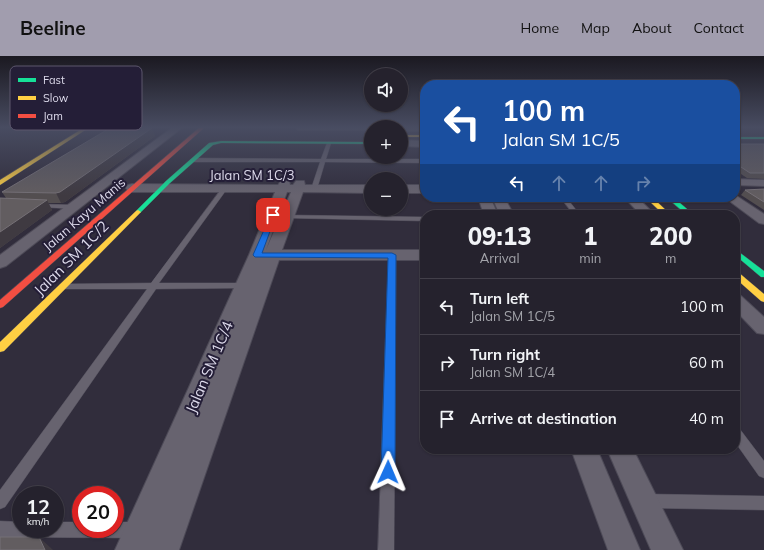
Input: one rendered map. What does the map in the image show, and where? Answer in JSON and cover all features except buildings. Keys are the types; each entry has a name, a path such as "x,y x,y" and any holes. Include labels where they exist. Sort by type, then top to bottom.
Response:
{"street":[{"path":"0,183 52,150"},
{"path":"0,263 150,150"},
{"name":"Jalan Kayu Manis","path":"3,299 176,150"},
{"name":"Jalan SM 1C/2","path":"0,348 165,185 206,150"},
{"path":"740,182 764,183"},
{"name":"Jalan SM 1C/3","path":"165,185 224,189 364,184"},
{"path":"408,184 420,184"},
{"name":"Jalan SM 1C/3","path":"136,185 299,186 364,189"},
{"name":"Jalan SM 1C/4","path":"131,550 244,286 266,255 287,217 299,186"},
{"name":"Jalan SM 1C/4","path":"163,550 266,255 299,186"},
{"path":"408,189 420,190"},
{"path":"635,202 643,210"},
{"path":"654,202 662,210"},
{"path":"675,202 685,210"},
{"path":"737,202 764,220"},
{"path":"266,255 420,255"},
{"path":"740,255 764,275"},
{"path":"740,278 764,299"},
{"path":"740,305 764,328"},
{"path":"586,454 624,550"},
{"path":"622,454 667,550"}],"lane":[{"path":"299,186 323,161 327,150"},
{"path":"193,160 420,162"},
{"path":"0,502 153,286 224,189"},
{"path":"567,202 573,210"},
{"path":"30,206 76,207"},
{"path":"287,217 420,219"},
{"path":"386,550 392,255"},
{"path":"63,286 244,286"},
{"path":"740,439 764,472"},
{"path":"644,501 764,503"},
{"path":"0,529 140,530 170,528"}],"traffic: fast":[{"path":"138,212 168,182 204,150"},
{"path":"675,202 685,210"},
{"path":"740,255 764,275"}],"traffic: slow":[{"path":"0,183 52,150"},
{"path":"654,202 662,210"},
{"path":"0,348 138,212"},
{"path":"740,278 764,299"}],"traffic: jam":[{"path":"0,305 177,150"}],"route":[{"path":"273,215 257,255 392,255 388,472"}]}
